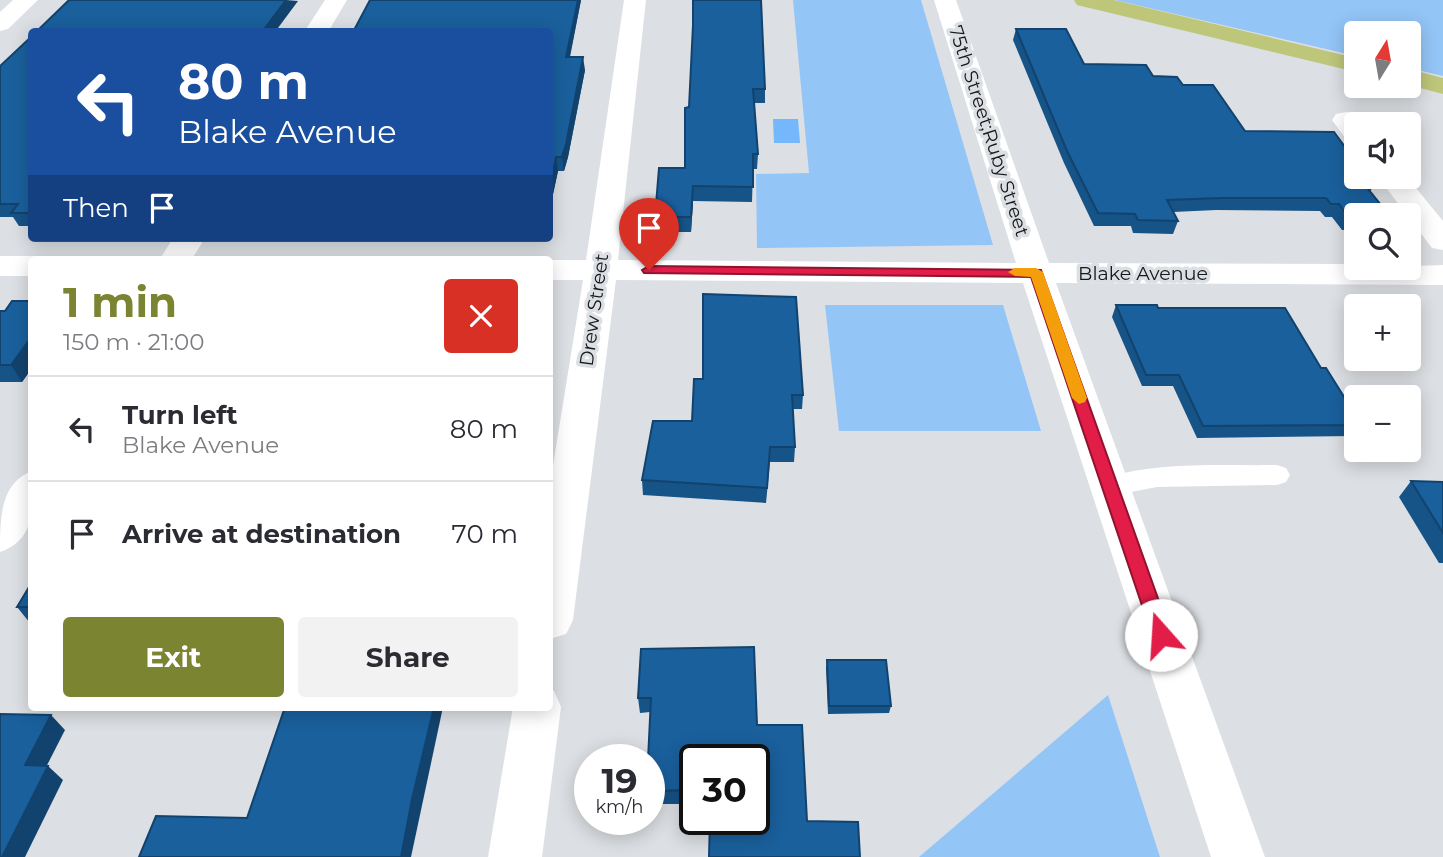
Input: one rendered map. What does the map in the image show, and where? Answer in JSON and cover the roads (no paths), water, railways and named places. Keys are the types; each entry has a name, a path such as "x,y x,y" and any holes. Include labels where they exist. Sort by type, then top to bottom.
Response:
{"main road":[{"path":"1085,0 1344,62"},
{"path":"1421,80 1443,86"}],"street":[{"path":"0,24 27,0"},
{"path":"318,28 335,0"},
{"name":"Drew Street","path":"553,599 601,270 635,0"},
{"name":"75th Street;Ruby Street","path":"945,0 1238,857"},
{"path":"1402,189 1443,241"},
{"path":"0,266 28,266"},
{"name":"Blake Avenue","path":"553,270 1443,275"},
{"path":"0,535 28,491"},
{"path":"515,857 536,711"}],"lane":[{"path":"1110,486 1157,477 1277,475"}]}
